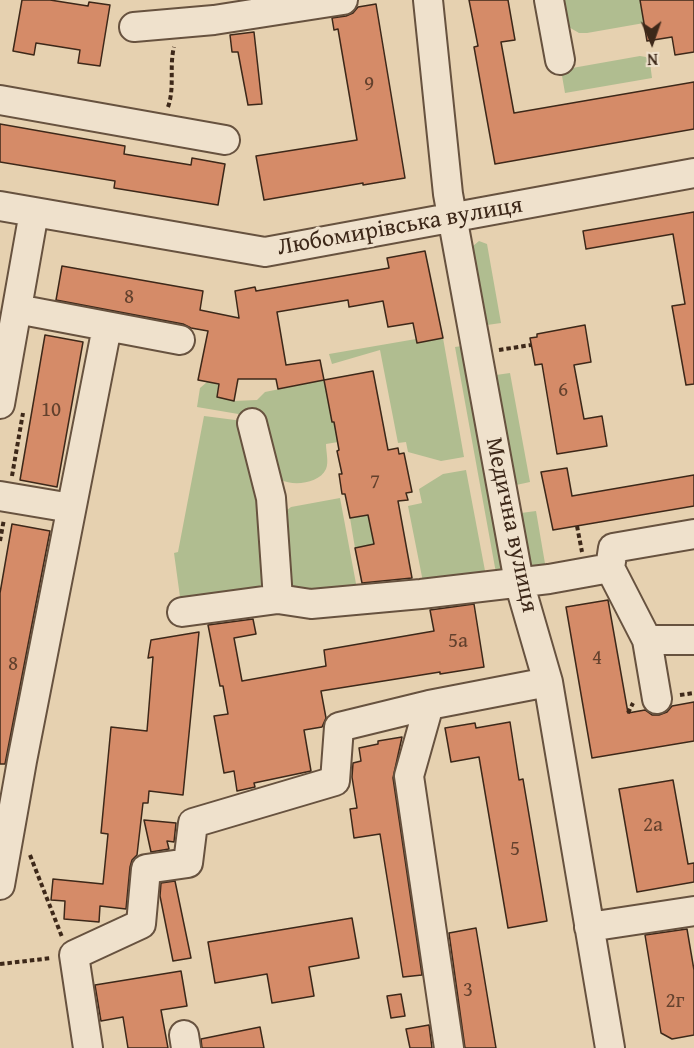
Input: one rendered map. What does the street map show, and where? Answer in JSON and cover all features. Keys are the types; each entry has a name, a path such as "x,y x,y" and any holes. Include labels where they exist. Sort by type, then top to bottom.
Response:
{"street":[{"path":"134,27 208,13 344,0"},
{"name":"Медична вулиця","path":"428,0 448,194 519,582 548,682 610,1048"},
{"path":"549,0 560,60"},
{"path":"0,100 225,140"},
{"name":"Любомирівська вулиця","path":"0,207 265,252 694,173"},
{"path":"0,404 34,212"},
{"path":"17,309 180,340"},
{"path":"0,885 11,759 71,508 107,327"},
{"path":"252,423 271,498 278,599"},
{"path":"0,496 71,508"},
{"path":"645,701 647,640 610,567 613,548 694,534"},
{"path":"182,612 278,599 311,604 549,579 610,567"},
{"path":"647,640 694,640"},
{"path":"88,1048 74,955 141,924 147,869 188,863 193,823 335,781 339,727 429,705 548,682"},
{"path":"429,705 409,776 449,1048"},
{"path":"589,927 694,911"}],"path":[{"path":"149,127 168,107 172,93 171,59 175,45 208,13"},
{"path":"478,354 531,345"},
{"path":"628,713 645,701"},
{"path":"28,850 66,946 74,955"},
{"path":"0,964 74,955"}],"green space":[{"path":"560,0 640,0 644,23 579,33 567,26"},
{"path":"640,56 646,57 650,63 652,78 565,93 561,70"},
{"path":"479,241 487,244 501,323 487,325 473,250 473,246"},
{"path":"443,338 464,457 441,461 408,452 406,442 398,443 380,350 332,364 329,354 416,339 417,342"},
{"path":"469,345 507,568 496,573 455,347"},
{"path":"510,373 530,482 516,485 496,375"},
{"path":"324,380 338,442 326,444 326,469 323,474 312,481 292,483 281,480 256,417 197,407 200,388 207,382 219,384 217,397 234,401 257,400 265,392"},
{"path":"204,416 243,421 263,507 268,588 180,597 174,553 178,552"},
{"path":"466,470 486,576 424,587 408,506 422,503 419,489 443,474"},
{"path":"340,498 357,589 299,596 284,581 283,513 291,507"},
{"path":"536,511 548,581 533,578 521,513"},
{"path":"368,515 374,544 355,548 350,518"}],"building":[{"path":"22,0 50,0 88,6 89,2 110,5 100,66 78,63 80,50 36,43 34,55 13,51"},
{"path":"469,0 508,0 515,40 501,42 514,113 694,82 694,129 495,164 474,47 478,46"},
{"path":"640,0 694,0 694,52 675,55 672,37 647,41"},
{"path":"376,4 405,178 264,200 256,156 357,140 338,29 334,30 332,18 346,16 358,7"},
{"path":"254,32 262,104 248,105 238,52 232,52 230,35"},
{"path":"0,124 125,146 124,154 191,165 192,158 225,164 218,205 114,188 115,181 0,162"},
{"path":"694,212 694,384 686,385 672,306 685,304 673,234 586,249 583,231"},
{"path":"425,251 443,338 417,343 413,323 388,327 383,301 349,307 348,300 277,312 286,365 320,360 324,380 278,389 276,379 238,379 234,401 217,397 219,384 198,380 208,331 183,324 56,300 62,266 203,291 200,310 239,318 235,291 255,287 256,291 389,268 387,258"},
{"path":"585,325 591,362 574,365 584,419 602,416 607,446 557,454 542,364 535,365 530,338 537,337 537,334"},
{"path":"45,335 83,342 57,487 20,480"},
{"path":"373,371 388,450 398,448 399,454 404,453 412,492 406,493 408,500 398,501 412,578 362,583 355,548 374,544 368,515 350,518 345,494 342,494 339,474 342,474 337,451 339,450 324,380"},
{"path":"567,468 572,496 694,475 694,506 553,530 541,472"},
{"path":"12,524 50,531 5,764 0,764 0,593"},
{"path":"608,600 628,713 645,710 652,715 659,715 667,712 672,706 694,702 694,741 592,758 566,607"},
{"path":"474,604 484,667 321,691 326,718 322,727 304,730 311,771 254,783 255,787 237,791 234,771 224,773 214,716 228,714 208,625 253,619 256,634 234,638 242,681 326,666 324,650 434,631 430,610"},
{"path":"199,632 183,795 149,791 148,803 143,803 137,855 130,867 126,909 100,906 99,922 64,919 65,901 51,900 53,879 103,884 108,834 101,833 111,727 147,731 153,657 148,658 151,640"},
{"path":"510,722 519,780 523,779 547,921 508,928 479,757 451,762 445,728 475,723 476,728"},
{"path":"402,737 393,778 422,975 403,977 380,834 354,838 350,809 357,808 352,777 353,763 361,761 359,748 378,744 378,741"},
{"path":"673,780 688,864 694,863 694,882 637,892 619,789"},
{"path":"144,820 176,823 174,842 167,841 169,849 151,852"},
{"path":"175,881 191,958 173,961 160,896 161,883"},
{"path":"352,918 359,958 309,967 314,996 272,1003 267,974 215,983 208,942"},
{"path":"476,928 496,1048 465,1048 449,933"},
{"path":"687,929 694,970 694,1035 672,1039 661,1033 645,935"},
{"path":"181,971 187,1006 161,1010 168,1048 128,1048 123,1017 101,1021 95,985"},
{"path":"401,994 405,1016 391,1018 387,996"},
{"path":"429,1025 432,1048 410,1048 406,1029"},
{"path":"260,1027 264,1048 202,1048 201,1039"}]}
